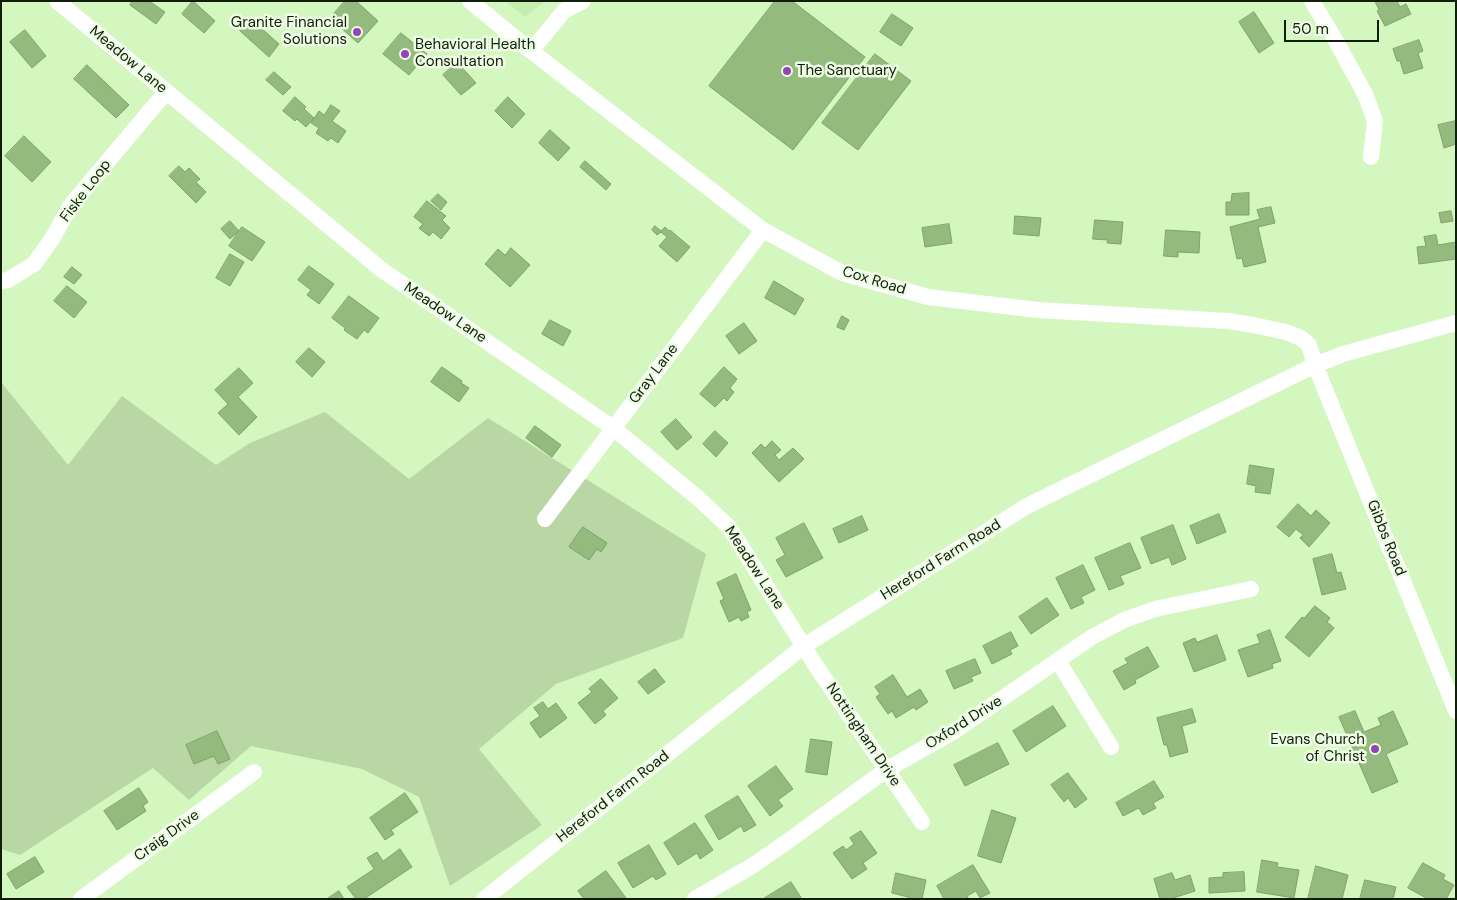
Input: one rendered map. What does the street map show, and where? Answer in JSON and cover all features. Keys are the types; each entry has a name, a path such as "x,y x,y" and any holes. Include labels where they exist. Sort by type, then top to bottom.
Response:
{"street":[{"name":"Meadow Lane","path":"57,1 382,270 613,428 698,498 729,527 804,646"},
{"name":"Cox Road","path":"470,1 531,52 763,230 842,273 928,297 1038,310 1228,321 1253,325 1286,332 1301,338 1309,344 1315,365"},
{"path":"531,52 565,10 583,1"},
{"path":"1312,1 1365,94 1375,122 1371,157"},
{"name":"Fiske Loop","path":"1,281 8,280 34,264 52,239 71,205 166,92"},
{"name":"Gray Lane","path":"545,519 763,230"},
{"name":"Hereford Farm Road","path":"484,899 804,646 1028,506 1315,365 1343,354 1456,323"},
{"name":"Gibbs Road","path":"1315,365 1456,711"},
{"name":"Oxford Drive","path":"695,899 752,866 886,770 956,730 1092,637 1124,620 1155,609 1251,590"},
{"name":"Nottingham Drive","path":"804,646 922,822"},
{"path":"1058,661 1111,747"},
{"name":"Craig Drive","path":"81,899 254,772"}],"shaded area":[{"path":"505,1 545,1 525,17"},
{"path":"1,382 68,465 122,396 216,465 250,443 325,412 409,479 488,418 706,554 683,638 556,684 479,749 542,825 450,886 419,797 362,769 251,746 189,800 153,768 20,855 1,849"}],"building":[{"path":"133,1 149,1 165,12 156,24 130,5"},
{"path":"193,1 215,21 204,33 182,14"},
{"name":"Granite Financial Solutions","path":"345,1 356,1 378,21 358,43 330,18"},
{"name":"The Sanctuary","path":"775,1 792,1 865,57 793,150 709,86"},
{"path":"1375,1 1397,1 1400,7 1406,4 1411,14 1385,26 1377,11 1379,10"},
{"path":"1254,12 1274,43 1259,53 1239,22"},
{"path":"892,14 913,28 901,46 880,32"},
{"path":"251,19 279,44 269,57 240,31"},
{"path":"25,30 46,56 32,68 10,42"},
{"name":"Behavioral Health Consultation","path":"401,33 427,54 409,75 383,54"},
{"path":"1419,40 1423,51 1418,53 1423,68 1404,74 1400,61 1397,61 1393,49"},
{"path":"875,54 911,81 858,150 822,123"},
{"path":"457,62 476,83 461,95 443,75"},
{"path":"87,65 129,105 116,118 74,79"},
{"path":"274,72 291,87 283,95 266,80"},
{"path":"295,97 314,118 306,127 283,111"},
{"path":"508,97 525,114 512,128 495,111"},
{"path":"331,105 340,111 332,121 346,131 338,143 331,138 328,141 316,133 319,128 311,123 319,111 324,115"},
{"path":"1456,121 1456,144 1444,148 1438,125"},
{"path":"550,130 570,148 558,161 539,143"},
{"path":"24,136 51,162 32,182 5,156"},
{"path":"585,161 611,184 606,190 580,167"},
{"path":"179,166 185,172 189,168 200,179 196,182 206,192 196,203 169,176"},
{"path":"1249,193 1249,215 1226,215 1226,202 1231,202 1232,194"},
{"path":"438,194 447,202 441,210 431,201"},
{"path":"427,201 446,216 442,220 450,228 441,239 433,232 429,236 419,228 423,224 414,217"},
{"path":"1271,207 1275,223 1258,227 1266,262 1244,267 1242,258 1237,259 1230,227 1260,219 1257,210"},
{"path":"1451,211 1453,221 1441,223 1439,213"},
{"path":"1015,216 1041,218 1039,236 1014,234"},
{"path":"1095,220 1123,222 1121,244 1107,243 1108,240 1093,239"},
{"path":"230,221 239,231 230,239 221,229"},
{"path":"949,224 952,243 925,247 922,228"},
{"path":"655,226 661,231 665,227 670,230 690,247 677,262 659,246 667,237 661,232 657,235 652,230"},
{"path":"242,227 265,242 252,261 229,246"},
{"path":"1166,230 1200,232 1199,253 1178,252 1178,257 1164,256"},
{"path":"1436,235 1438,245 1456,242 1456,259 1419,264 1417,247 1426,246 1424,237"},
{"path":"511,248 530,265 510,287 485,264 498,249 505,255"},
{"path":"230,254 244,262 230,286 216,278"},
{"path":"309,266 334,284 319,304 307,295 311,290 298,280"},
{"path":"72,267 82,275 74,284 64,277"},
{"path":"774,281 804,299 795,315 765,298"},
{"path":"67,286 87,302 74,318 54,301"},
{"path":"349,296 379,318 368,333 364,330 357,339 332,318"},
{"path":"842,316 849,320 844,330 837,327"},
{"path":"550,320 571,331 563,346 542,334"},
{"path":"744,323 757,341 739,354 726,336"},
{"path":"309,348 325,362 312,377 296,362"},
{"path":"442,367 469,388 459,402 431,382"},
{"path":"724,367 737,379 730,388 734,392 727,401 724,398 715,407 700,394"},
{"path":"239,368 253,383 238,397 257,417 239,435 218,413 228,404 215,390"},
{"path":"676,419 692,437 677,450 661,432"},
{"path":"535,426 561,445 552,457 526,438"},
{"path":"715,431 728,443 716,457 703,444"},
{"path":"772,441 781,450 775,455 779,460 793,448 804,459 779,482 752,453 761,444 765,448"},
{"path":"1250,465 1274,469 1270,494 1255,492 1256,486 1247,484"},
{"path":"1298,504 1311,516 1316,510 1330,523 1309,547 1300,538 1303,535 1296,529 1289,537 1277,527"},
{"path":"1219,514 1226,532 1197,544 1190,526"},
{"path":"862,516 868,530 839,543 833,529"},
{"path":"804,523 823,558 786,577 776,560 785,555 776,538"},
{"path":"1173,525 1186,559 1172,565 1169,557 1151,564 1141,538"},
{"path":"583,527 607,543 601,552 597,549 589,560 569,547"},
{"path":"1130,543 1141,568 1120,576 1124,584 1109,590 1095,558"},
{"path":"1332,554 1337,573 1341,572 1346,589 1322,595 1313,559"},
{"path":"1083,565 1095,590 1081,597 1084,603 1071,609 1056,578"},
{"path":"736,574 751,610 747,612 749,617 741,621 739,617 729,622 720,601 724,599 717,583"},
{"path":"1047,598 1059,615 1031,634 1019,617"},
{"path":"1315,606 1330,618 1327,622 1334,628 1309,657 1285,637 1302,617 1304,618"},
{"path":"1270,630 1281,661 1272,664 1273,668 1248,677 1238,650 1260,643 1257,635"},
{"path":"1011,632 1018,646 1010,650 1012,654 992,664 983,646"},
{"path":"1217,635 1226,660 1194,672 1183,643 1195,638 1197,642"},
{"path":"1148,647 1159,667 1135,680 1136,683 1124,690 1113,671 1128,663 1125,659"},
{"path":"975,659 981,673 971,677 973,681 954,689 946,671"},
{"path":"655,669 665,682 648,694 638,682"},
{"path":"893,675 907,697 920,689 928,702 916,710 914,707 896,718 892,711 888,714 876,697 880,694 875,687"},
{"path":"601,679 618,698 603,711 606,715 595,724 578,703 592,692 589,689"},
{"path":"543,702 548,709 556,703 567,718 540,738 530,723 540,716 534,708"},
{"path":"1053,706 1066,726 1026,752 1013,731"},
{"path":"1192,709 1196,722 1182,726 1188,752 1170,757 1167,745 1164,745 1157,718"},
{"name":"Evans Church of Christ","path":"1355,711 1364,732 1381,725 1378,718 1393,711 1408,744 1386,754 1398,782 1372,793 1339,717"},
{"path":"217,731 230,759 218,764 214,756 194,764 186,745"},
{"path":"811,739 832,742 827,775 806,772"},
{"path":"998,743 1009,764 965,786 954,765"},
{"path":"776,766 793,789 778,800 783,806 770,816 748,786"},
{"path":"1068,773 1087,799 1075,808 1068,798 1064,802 1051,785"},
{"path":"1154,781 1164,797 1153,803 1156,808 1143,815 1139,808 1123,816 1116,803"},
{"path":"139,788 148,802 143,806 146,811 117,830 104,811"},
{"path":"405,793 418,812 391,830 394,834 385,840 370,818"},
{"path":"738,796 756,825 744,832 741,826 719,840 705,816"},
{"path":"992,810 1016,818 1001,863 978,856"},
{"path":"695,823 713,850 700,859 697,853 678,865 664,843"},
{"path":"861,831 877,853 863,863 867,869 852,879 833,853 843,846 846,850 854,844 850,838"},
{"path":"649,845 666,874 656,880 653,876 633,888 618,863"},
{"path":"400,849 412,867 364,899 356,899 347,887 374,869 367,858 377,852 383,861"},
{"path":"35,857 44,872 16,889 7,874"},
{"path":"1262,860 1278,863 1277,867 1299,870 1294,898 1257,892"},
{"path":"1423,863 1445,875 1443,879 1454,885 1446,899 1428,899 1408,888"},
{"path":"973,865 990,893 980,898 976,891 967,896 969,899 944,899 937,886"},
{"path":"1316,866 1348,875 1342,899 1308,899"},
{"path":"606,871 626,898 584,899 578,891"},
{"path":"1244,872 1245,891 1209,893 1209,878 1223,877 1223,873"},
{"path":"896,873 926,880 922,899 908,899 908,897 892,893"},
{"path":"1172,873 1175,880 1190,875 1195,891 1170,899 1160,899 1154,879"},
{"path":"1365,880 1396,887 1393,899 1360,899"},
{"path":"791,882 802,899 763,899"},
{"path":"339,891 344,899 327,899"}],"place":[{"name":"Granite Financial Solutions","path":"357,32"},
{"name":"Behavioral Health Consultation","path":"405,54"},
{"name":"The Sanctuary","path":"787,71"},
{"name":"Evans Church of Christ","path":"1375,749"}]}
